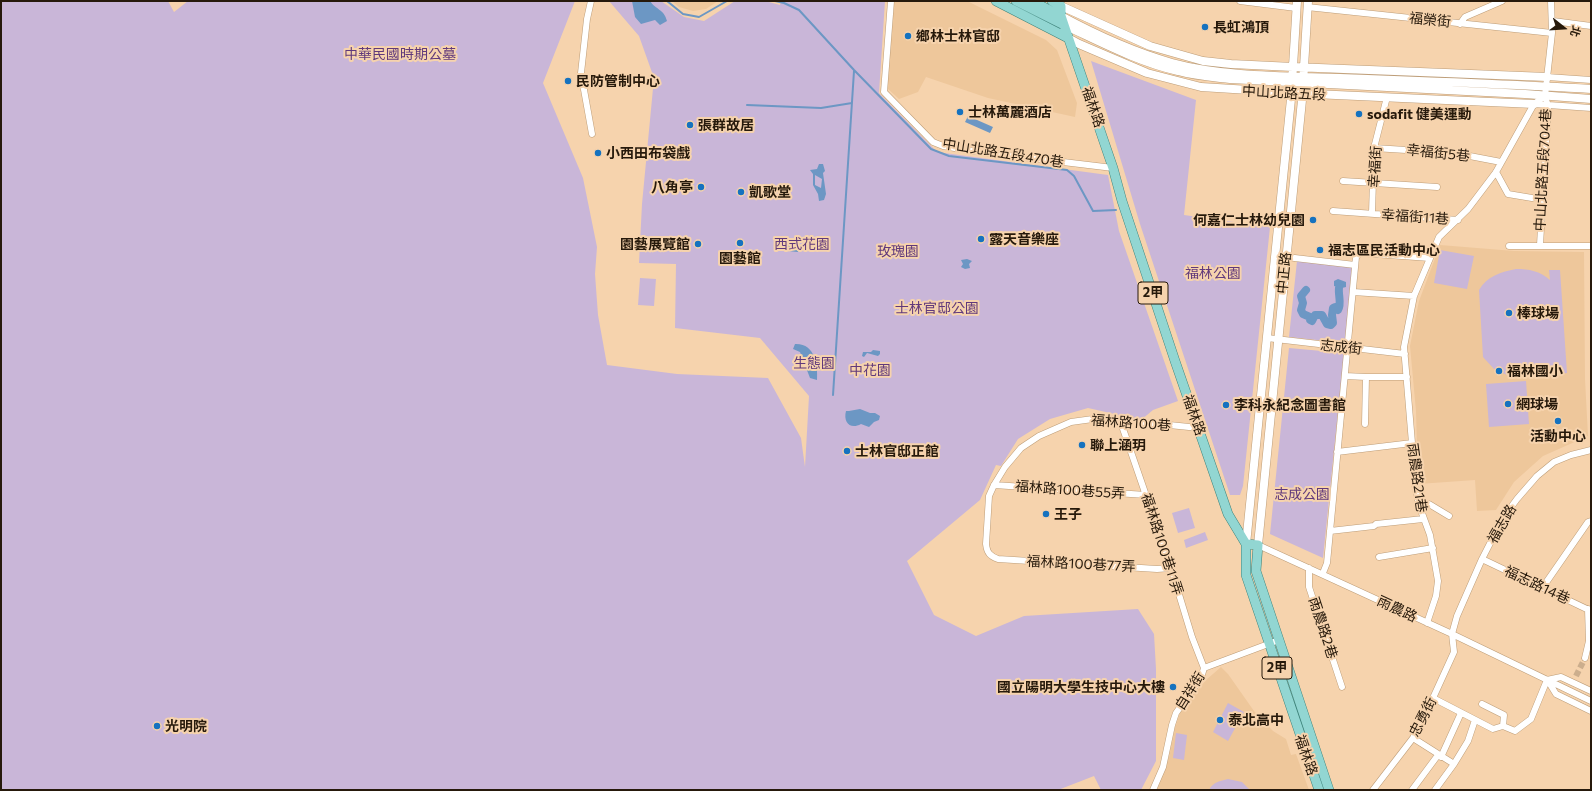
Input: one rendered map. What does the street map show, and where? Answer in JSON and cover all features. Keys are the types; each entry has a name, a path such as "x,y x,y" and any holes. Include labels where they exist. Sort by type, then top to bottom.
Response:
{"main road":[{"name":"中山北路五段","path":"996,1 1079,44 1147,73 1195,86 1230,90 1302,94 1534,104"},
{"name":"中山北路五段","path":"1016,1 1128,47 1173,63 1230,73 1292,75 1304,68 1547,77"},
{"name":"中山北路五段","path":"1032,1 1063,20"},
{"name":"中山北路五段","path":"1052,1 1061,3 1125,36 1150,46 1202,61 1231,64 1292,75 1303,80 1591,99"},
{"path":"1061,3 1063,20"},
{"name":"中正路","path":"1246,544 1291,93 1297,4"},
{"name":"中正路","path":"1258,544 1302,94 1307,4"},
{"name":"2甲","path":"1063,20 1068,38"},
{"name":"福林路","path":"1068,38 1113,168 1122,201 1175,361 1228,514 1246,544 1246,575 1319,790"},
{"name":"中山北路五段","path":"1303,80 1591,88"},
{"name":"雨農路","path":"1246,544 1258,544"},
{"name":"福林路","path":"1258,544 1256,571 1329,790"}],"street":[{"path":"591,1 587,19 581,73 592,134"},
{"name":"中山北路五段470巷","path":"890,1 884,92 933,142 943,146 965,150 1113,168"},
{"path":"1240,1 1297,4"},
{"path":"1460,24 1465,18 1502,1"},
{"path":"1534,104 1545,96 1553,21 1551,1"},
{"name":"福榮街","path":"1307,4 1460,24 1552,33"},
{"path":"1553,21 1591,26"},
{"name":"中山北路五段","path":"1547,77 1591,80"},
{"name":"中山北路五段704巷","path":"1540,245 1548,106 1545,96"},
{"name":"幸福街","path":"1372,214 1374,148 1387,97"},
{"name":"中山北路五段","path":"1534,104 1591,108"},
{"name":"雨農路21巷","path":"1427,623 1436,596 1438,581 1430,535 1419,506 1415,485 1404,347 1414,296 1439,237 1468,209 1496,172 1534,104"},
{"name":"幸福街5巷","path":"1374,148 1454,153 1501,162"},
{"path":"1496,172 1508,194 1532,198"},
{"path":"1343,181 1437,187"},
{"name":"幸福街11巷","path":"1333,211 1458,220"},
{"path":"1509,246 1591,246"},
{"path":"1323,574 1327,563 1356,257 1360,253 1430,258"},
{"path":"1286,257 1355,265"},
{"path":"1353,292 1414,296"},
{"name":"志成街","path":"1267,338 1405,354"},
{"path":"1345,376 1366,378 1407,377"},
{"path":"1365,424 1366,378"},
{"name":"福林路100巷","path":"991,557 987,550 986,544 989,496 1005,467 1022,448 1039,436 1057,426 1071,422 1100,418 1199,428"},
{"name":"福林路100巷11弄","path":"1120,420 1171,568 1192,637 1204,668"},
{"path":"1337,452 1412,443"},
{"name":"福志路","path":"1452,634 1457,616 1482,559 1503,518 1517,499 1537,476 1554,462 1571,455 1591,450"},
{"name":"福林路100巷55弄","path":"994,485 1146,495"},
{"path":"1419,506 1429,504 1449,516"},
{"path":"1330,531 1423,519"},
{"path":"1543,588 1588,522 1591,521"},
{"name":"雨農路","path":"1258,544 1452,634 1591,701"},
{"path":"1379,557 1432,548"},
{"name":"福林路100巷77弄","path":"991,557 1006,560 1157,569 1171,568"},
{"name":"福志路14巷","path":"1482,559 1589,610"},
{"name":"雨農路2巷","path":"1309,568 1309,587 1342,687"},
{"path":"1585,658 1589,641 1589,610"},
{"name":"忠勇街","path":"1373,790 1413,738 1454,652 1452,634"},
{"name":"自祥街","path":"1153,790 1163,767 1176,713 1201,678 1204,668 1279,640"},
{"path":"1573,683 1576,676"},
{"name":"雨農路","path":"1547,680 1561,678 1591,691"},
{"path":"1433,698 1493,729 1503,726 1515,731 1531,719 1547,680"},
{"name":"雨農路","path":"1547,680 1556,694 1591,710"},
{"path":"1482,704 1504,715 1503,726"},
{"path":"1412,790 1439,756 1461,713"},
{"path":"1435,790 1454,764 1468,741 1474,720"},
{"path":"1413,738 1439,756 1454,764"}],"shaded area":[{"path":"672,1 718,1 706,9 693,11 679,7"},
{"path":"894,1 967,1 1046,40 1057,50 1077,103 1075,117 988,98 926,77 918,92 899,99 887,88"},
{"name":"福林國小","path":"1440,245 1514,251 1584,252 1585,379 1588,436 1543,456 1514,482 1496,510 1477,511 1475,480 1418,484 1416,411 1410,346 1419,301"},
{"name":"泰北高中","path":"1221,667 1228,674 1254,711 1273,731 1286,739 1291,755 1296,754 1309,790 1157,790 1169,757 1175,728 1181,710 1206,680"}],"green space":[{"path":"1,1 168,1 174,12 188,1 575,1 543,83 583,178 597,247 595,274 598,315 607,365 677,374 768,378 801,438 805,467 809,396 760,338 675,328 676,264 639,263 642,204 654,78 639,36 609,1 661,1 684,17 704,21 735,1 765,1 780,5 781,1 885,1 879,93 937,152 1108,175 1119,231 1178,401 1153,410 1141,420 1088,408 1050,419 1018,439 1001,466 996,465 980,500 907,561 934,615 976,636 1024,616 1138,609 1154,634 1156,669 1156,761 1141,790 1101,790 1094,776 1058,790 1,790"},
{"name":"福林公園","path":"1091,61 1196,100 1184,215 1270,227 1243,486 1240,495 1230,495 1140,224"},
{"path":"1440,250 1474,256 1467,289 1434,283"},
{"path":"1297,261 1352,267 1345,343 1289,337"},
{"path":"1516,269 1534,271 1542,274 1550,280 1549,270 1560,270 1567,373 1559,374 1557,362 1545,372 1532,376 1525,377 1507,375 1494,369 1483,357 1479,290 1486,281 1495,275"},
{"path":"640,278 656,279 654,306 638,305"},
{"name":"志成公園","path":"1289,348 1344,353 1323,558 1270,534"},
{"name":"網球場","path":"1526,381 1529,424 1489,427 1486,384"},
{"path":"1189,508 1195,528 1178,533 1172,513"},
{"path":"1205,532 1208,540 1186,548 1184,540"},
{"path":"1228,703 1244,712 1228,741 1213,732"},
{"path":"1176,733 1187,735 1184,760 1173,758"},
{"path":"1228,779 1242,782 1250,790 1209,790 1220,781"}],"water":[{"path":"632,1 650,1 664,14 667,21 660,25 655,20 641,24 635,17"},
{"path":"968,116 993,127 990,133 965,122"},
{"path":"819,164 823,164 825,171 823,173 826,194 824,200 819,201 818,194 813,185 813,174 810,170 817,169","holes":["815,175 822,179 821,188 815,185"]},
{"path":"789,242 799,243 800,248 798,252 788,251 786,246"},
{"path":"967,259 972,261 969,264 970,268 965,269 961,267 963,264 961,260"},
{"path":"1338,279 1346,282 1346,287 1342,288 1334,286 1334,281"},
{"path":"795,344 807,347 811,351 816,362 817,380 810,378 800,352 793,349"},
{"path":"873,350 880,351 880,354 878,356 867,353 864,357 862,356 863,352 871,352"},
{"path":"860,409 870,413 875,413 880,416 879,420 874,422 869,427 861,424 854,426 848,424 845,415 846,411"}],"waterway":[{"path":"667,1 683,14 699,17 727,1"},
{"path":"775,1 784,3 799,10 854,70 931,149 949,156 1067,170 1074,176 1093,211 1116,210"},
{"path":"833,395 854,71"},
{"path":"747,105 821,108 852,103"},
{"path":"1306,290 1301,296 1303,303 1301,310 1303,314 1310,317 1310,320 1312,321 1315,315 1322,315 1327,324 1331,325 1333,323 1333,308 1335,307 1338,310 1339,308 1339,288"}],"tunnel":[{"path":"1576,676 1585,658"}],"place":[{"name":"長虹鴻頂","path":"1205,27"},
{"name":"鄉林士林官邸","path":"908,36"},
{"name":"民防管制中心","path":"568,81"},
{"name":"士林萬麗酒店","path":"960,112"},
{"name":"sodafit 健美運動","path":"1359,114"},
{"name":"張群故居","path":"690,125"},
{"name":"小西田布袋戲","path":"598,153"},
{"name":"八角亭","path":"701,187"},
{"name":"凱歌堂","path":"741,192"},
{"name":"何嘉仁士林幼兒園","path":"1313,220"},
{"name":"露天音樂座","path":"981,239"},
{"name":"園藝館","path":"740,243"},
{"name":"園藝展覽館","path":"698,244"},
{"name":"福志區民活動中心","path":"1320,250"},
{"name":"棒球場","path":"1509,313"},
{"name":"福林國小","path":"1499,371"},
{"name":"網球場","path":"1508,404"},
{"name":"李科永紀念圖書館","path":"1226,405"},
{"name":"活動中心","path":"1558,421"},
{"name":"聯上涵玥","path":"1082,445"},
{"name":"士林官邸正館","path":"847,451"},
{"name":"王子","path":"1046,514"},
{"name":"國立陽明大學生技中心大樓","path":"1173,687"},
{"name":"泰北高中","path":"1220,720"},
{"name":"光明院","path":"157,726"}],"park label":[{"name":"中華民國時期公墓","path":"400,54"},
{"name":"西式花園","path":"802,244"},
{"name":"玫瑰園","path":"898,251"},
{"name":"士林官邸公園","path":"937,308"},
{"name":"生態園","path":"814,363"},
{"name":"中花園","path":"870,370"}]}
